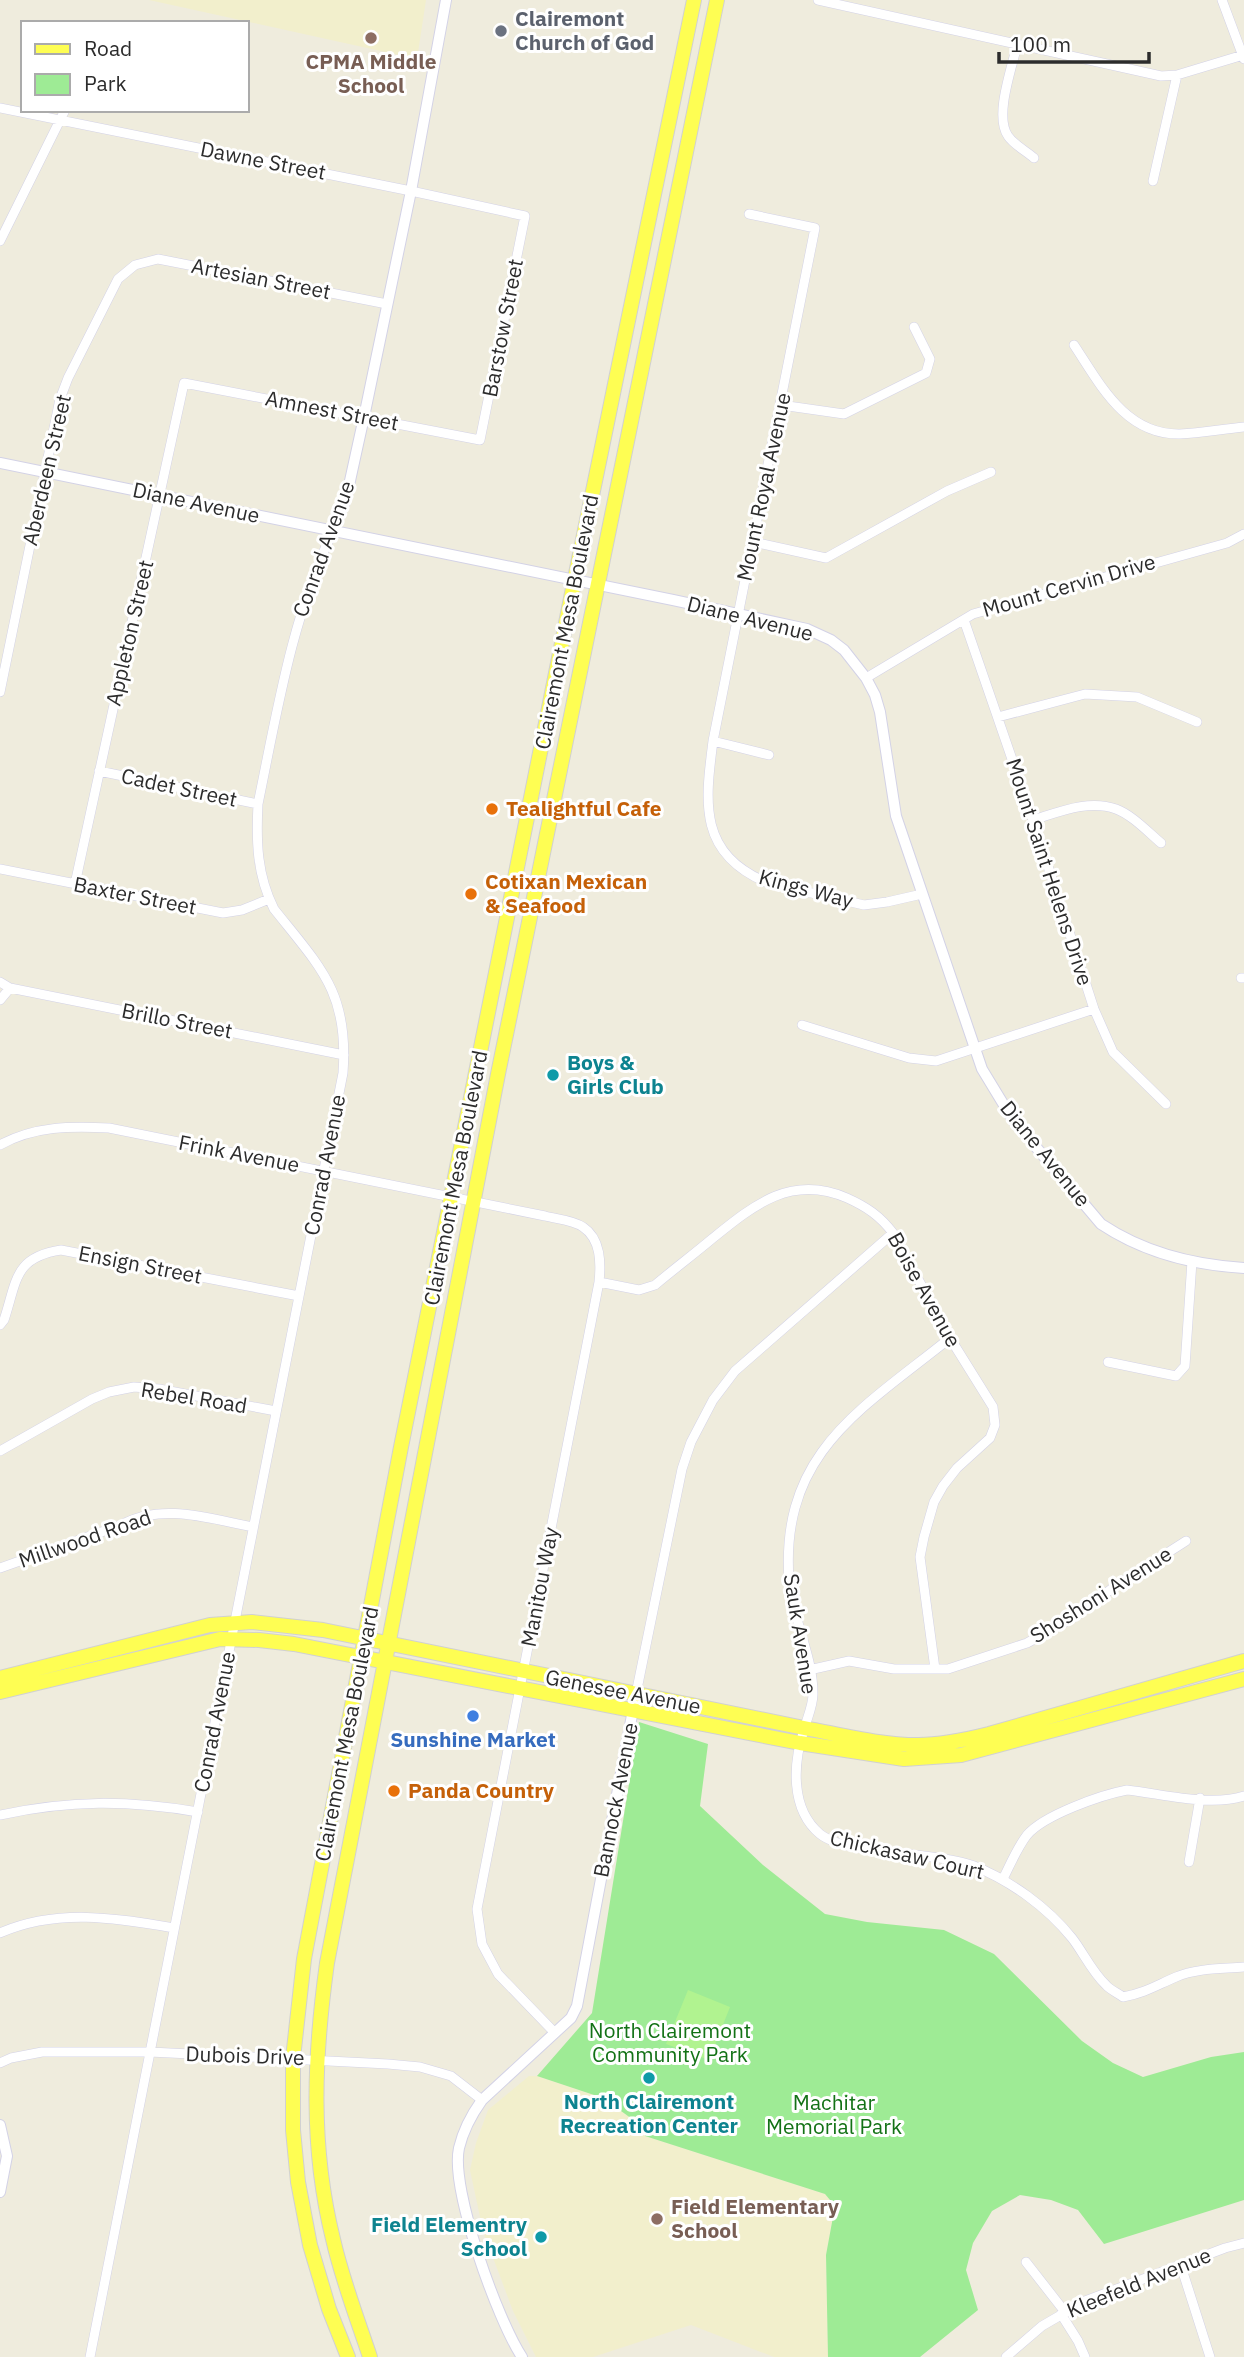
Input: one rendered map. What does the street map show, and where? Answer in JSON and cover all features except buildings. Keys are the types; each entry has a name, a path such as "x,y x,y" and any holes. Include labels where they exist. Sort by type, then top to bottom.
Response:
{"main road":[{"name":"Clairemont Mesa Boulevard","path":"348,2357 329,2309 310,2245 293,2130 293,2058 304,1959 401,1447 694,0"},
{"name":"Clairemont Mesa Boulevard","path":"370,2357 333,2239 321,2179 316,2129 316,2059 327,1963 474,1200 717,0"},
{"name":"Genesee Avenue","path":"0,1678 211,1625 234,1622 297,1626 636,1694 904,1759 952,1756 1244,1679"},
{"name":"Genesee Avenue","path":"0,1692 231,1638 282,1642 634,1709 802,1735 918,1745 961,1741 1244,1661"}],"street":[{"name":"Conrad Avenue","path":"90,2357 343,1073 345,1040 339,1004 332,986 269,899 258,859 258,804 299,617 316,567 346,499 411,191 446,0"},
{"path":"818,0 859,5 1017,45 1161,76 1177,75 1243,57 1222,0"},
{"path":"1017,45 1002,110 1003,122 1008,137 1034,158"},
{"path":"1153,181 1177,75"},
{"name":"Dawne Street","path":"0,108 21,110"},
{"name":"Dawne Street","path":"35,112 62,115 526,216"},
{"path":"0,241 62,115"},
{"name":"Mount Royal Avenue","path":"712,828 707,813 706,791 713,741 815,228 749,214"},
{"name":"Barstow Street","path":"480,440 526,216"},
{"name":"Artesian Street","path":"135,265 158,259 387,303"},
{"name":"Aberdeen Street","path":"0,692 60,399 68,377 118,279 135,265"},
{"path":"781,405 844,414 926,373 930,359 914,327"},
{"path":"1074,345 1115,406 1127,417 1147,427 1177,434 1244,427"},
{"name":"Amnest Street","path":"184,383 480,440"},
{"name":"Appleton Street","path":"75,884 184,383"},
{"name":"Diane Avenue","path":"0,463 575,579 807,629 831,640 844,650 866,678 880,712 896,816 982,1069 1013,1120 1101,1224 1138,1245 1192,1261 1244,1268"},
{"path":"754,542 826,558 947,491 991,472"},
{"name":"Mount Cervin Drive","path":"866,678 973,614 1227,543 1244,534"},
{"name":"Mount Saint Helens Drive","path":"964,620 1094,1009 1113,1052 1166,1104"},
{"path":"998,717 1085,694 1137,697 1197,722"},
{"path":"713,741 768,755"},
{"name":"Cadet Street","path":"99,771 258,804"},
{"path":"1033,820 1080,806 1114,808 1127,815 1161,843"},
{"name":"Kings Way","path":"712,828 719,844 733,862 768,883 864,905 922,894"},
{"name":"Baxter Street","path":"0,869 223,913 242,910 269,899"},
{"name":"Brillo Street","path":"0,982 10,988 344,1055"},
{"path":"0,1000 10,988"},
{"path":"802,1025 909,1058 936,1061 1094,1009"},
{"name":"Frink Avenue","path":"0,1145 12,1138 57,1128 109,1128 474,1200 582,1226 592,1237 601,1257 599,1282"},
{"name":"Boise Avenue","path":"599,1282 639,1290 655,1285 752,1206 777,1194 809,1189 831,1191 875,1212 893,1233 950,1338 993,1407 995,1425 990,1438 957,1468 943,1486 934,1502 924,1537 920,1557 935,1669"},
{"name":"Bannock Avenue","path":"522,2357 493,2294 474,2242 457,2171 459,2148 471,2116 482,2100 571,2018 577,2006 682,1469 691,1442 713,1400 735,1371 893,1233"},
{"name":"Ensign Street","path":"0,1325 4,1320 17,1276 26,1263 41,1253 61,1250 299,1296"},
{"path":"1108,1362 1176,1376 1185,1366 1192,1261"},
{"name":"Manitou Way","path":"555,2033 498,1974 482,1944 477,1909 599,1282"},
{"name":"Sauk Avenue","path":"802,1735 813,1695 789,1583 788,1544 790,1521 800,1488 818,1454 855,1415 950,1338"},
{"name":"Rebel Road","path":"0,1451 92,1399 134,1387 159,1389 276,1412"},
{"name":"Millwood Road","path":"0,1568 121,1525 133,1518 171,1512 253,1527"},
{"name":"Shoshoni Avenue","path":"809,1670 849,1661 894,1669 948,1670 1027,1643 1076,1616 1114,1587 1186,1541"},
{"name":"Chickasaw Court","path":"802,1735 797,1760 798,1795 806,1817 821,1835 844,1844 933,1856 971,1865 1003,1879 1030,1898 1070,1936 1106,1985 1123,1997 1144,1993 1177,1976 1244,1967"},
{"path":"1003,1879 1026,1837 1036,1826 1052,1816 1116,1792 1127,1790 1199,1798 1212,1802 1244,1796"},
{"path":"1189,1862 1199,1798"},
{"path":"0,1815 42,1806 86,1802 152,1804 198,1812"},
{"path":"0,1933 54,1918 87,1916 112,1917 174,1928"},
{"name":"Dubois Drive","path":"0,2063 42,2052 150,2052 316,2059 421,2067 451,2076 482,2100"},
{"path":"0,2125 7,2156 0,2192"},
{"name":"Kleefeld Avenue","path":"1006,2357 1063,2313 1085,2301 1244,2243"},
{"path":"1026,2262 1063,2313 1085,2357"},
{"path":"1181,2266 1210,2357"}],"shaded area":[{"name":"CPMA Middle School","path":"149,0 426,0 417,59"},
{"name":"Field Elementary School","path":"529,2076 537,2076 603,2098 646,2129 645,2136 825,2194 835,2206 826,2255 828,2357 774,2357 691,2325 593,2357 536,2357 513,2311 483,2231 470,2170 488,2110"}],"green space":[{"path":"639,1722 708,1744 700,1806 763,1865 825,1914 867,1922 944,1930 994,1954 1082,2041 1113,2063 1143,2077 1211,2057 1244,2052 1244,2200 1104,2244 1078,2210 1051,2200 1020,2195 992,2211 973,2243 966,2270 978,2310 920,2357 828,2357 826,2255 835,2206 825,2194 645,2136 646,2129 603,2098 537,2076 592,2013"},
{"name":"North Clairemont Community Park","path":"688,1990 730,2007 709,2060 666,2044"}],"place":[{"name":"Clairemont Church of God","path":"501,31"},
{"name":"CPMA Middle School","path":"371,38"},
{"name":"Tealightful Cafe","path":"492,809"},
{"name":"Cotixan Mexican & Seafood","path":"471,894"},
{"name":"Boys & Girls Club","path":"553,1075"},
{"name":"Sunshine Market","path":"473,1716"},
{"name":"Panda Country","path":"394,1791"},
{"name":"North Clairemont Recreation Center","path":"649,2078"},
{"name":"Field Elementary School","path":"657,2219"},
{"name":"Field Elementry School","path":"541,2237"}],"park label":[{"name":"Machitar Memorial Park","path":"834,2115"}]}
